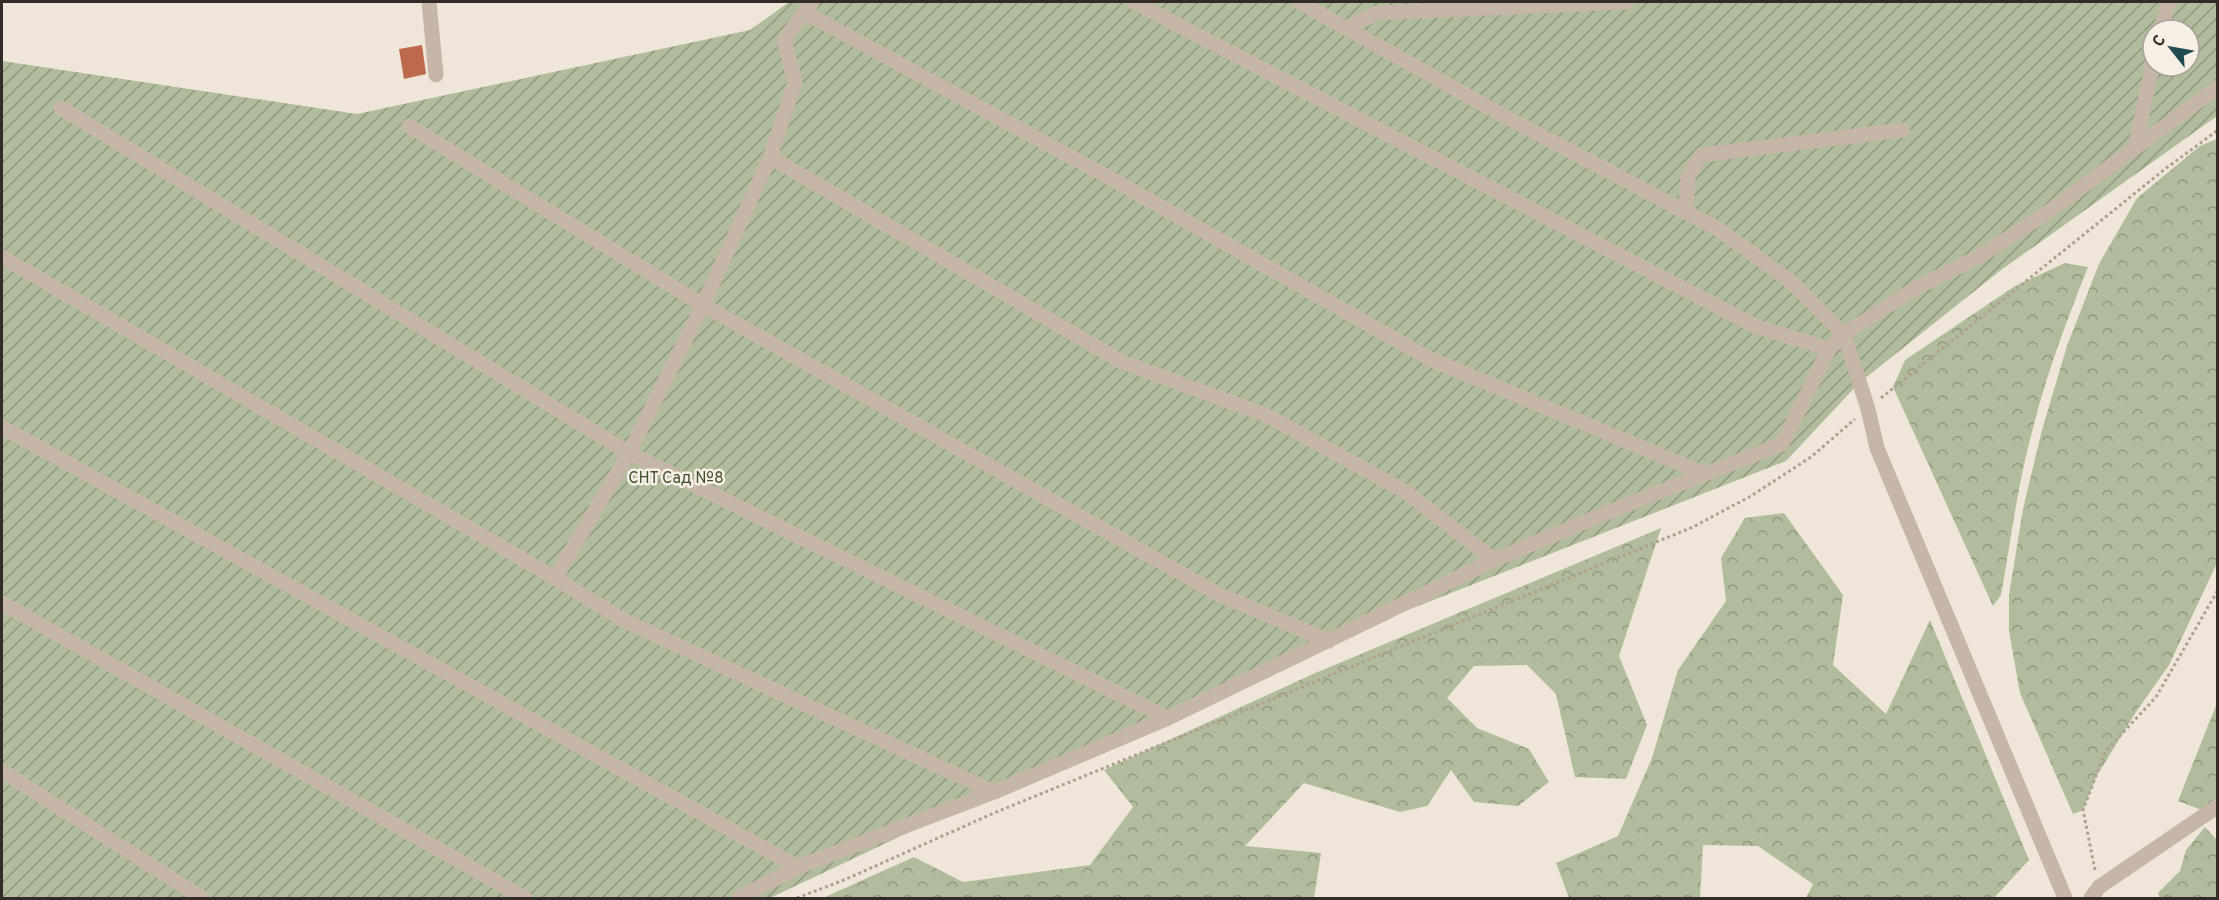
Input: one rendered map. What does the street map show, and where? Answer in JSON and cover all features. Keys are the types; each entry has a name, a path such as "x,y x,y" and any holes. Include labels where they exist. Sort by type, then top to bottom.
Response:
{"street":[{"path":"429,2 436,75"},
{"path":"1134,2 1755,326 1829,349"},
{"path":"1299,2 1504,116 1718,229 1790,281 1844,334 1868,409 1877,448 2065,898"},
{"path":"1346,28 1377,13 1627,2"},
{"path":"2164,18 2169,2"},
{"path":"555,578 629,453 703,305 770,157 795,82 784,39 808,7 1430,360 1705,474"},
{"path":"2135,148 2150,78"},
{"path":"739,898 798,867 994,792 1168,718 1494,560 1782,444 1829,349 1844,334 1916,288 1980,256 2048,212 2217,87"},
{"path":"61,108 629,453 1168,718"},
{"path":"409,126 703,305 1218,594 1329,641"},
{"path":"1686,212 1688,176 1701,155 1903,130"},
{"path":"770,157 1122,363 1268,416 1406,492 1494,560"},
{"path":"2,257 555,578 623,620 994,792"},
{"path":"2,427 798,867"},
{"path":"2,603 525,898"},
{"path":"2,771 202,898"},
{"path":"2095,893 2217,806"}],"path":[{"path":"2095,893 2083,810 2105,752 2156,697 2217,590"}],"green space":[{"name":"СНТ Сад №8","path":"789,2 2218,2 2217,116 2001,270 1859,383 1786,461 1329,641 994,792 770,898 2,898 2,61 357,114 750,30"},
{"path":"2217,139 2217,563 2169,665 2136,712 2096,777 2083,810 2073,814 2020,693 2009,631 2009,595 2023,509 2042,430 2067,346 2099,264 2137,198 2200,146"},
{"path":"2065,263 2088,267 2058,346 2039,407 2019,490 2001,595 1993,606 1893,387 1905,360 2015,286"},
{"path":"1784,513 1843,595 1833,665 1886,714 1930,620 2029,860 1994,898 1806,898 1813,884 1758,846 1703,845 1700,898 1569,898 1556,863 1618,836 1652,758 1678,670 1726,601 1721,558 1745,518"},
{"path":"1661,528 1619,656 1647,725 1626,779 1575,777 1556,694 1527,665 1474,666 1447,698 1477,728 1529,749 1549,782 1518,806 1474,802 1451,770 1427,806 1400,812 1304,783 1245,846 1321,853 1314,898 823,898 914,857 963,882 1090,865 1133,807 1104,770 1313,674"},
{"path":"2217,703 2217,806 2199,809 2178,801"},
{"path":"2205,827 2217,840 2217,898 2160,898 2158,893 2180,871 2186,850"}],"building":[{"path":"422,45 426,74 404,79 399,49"}]}
